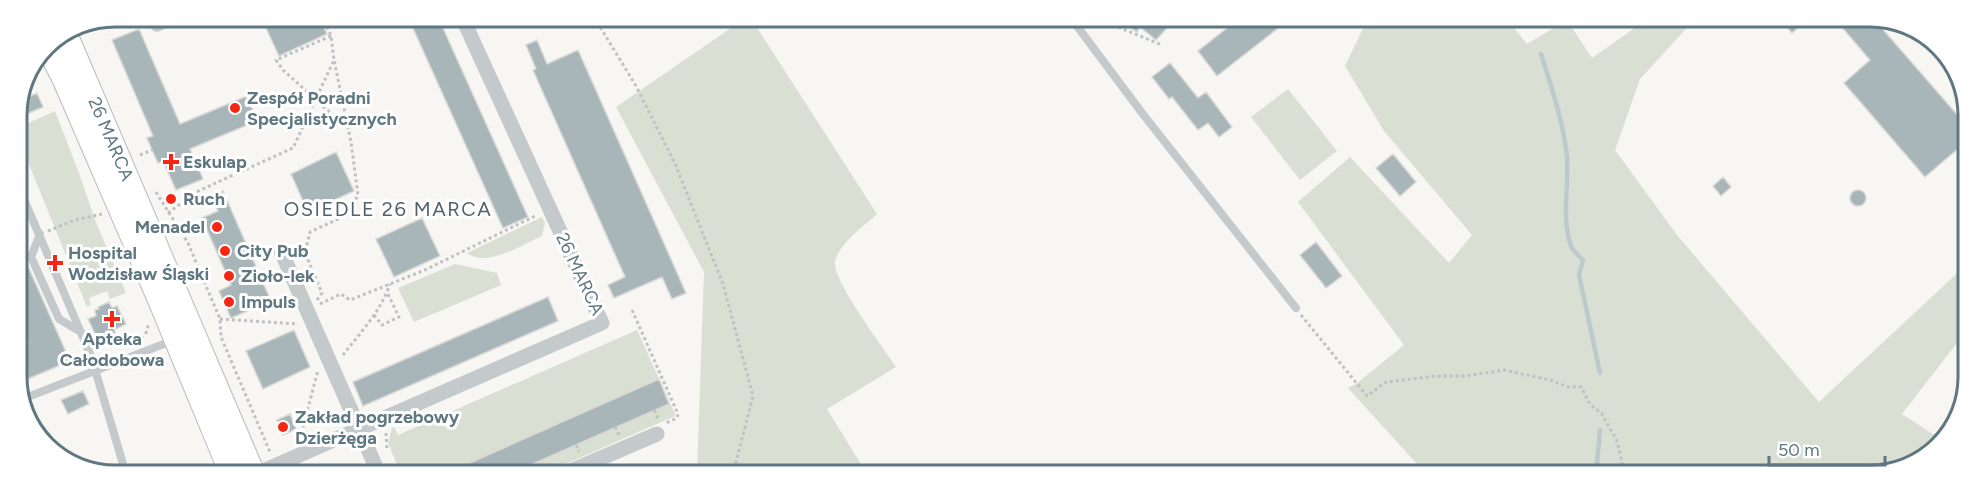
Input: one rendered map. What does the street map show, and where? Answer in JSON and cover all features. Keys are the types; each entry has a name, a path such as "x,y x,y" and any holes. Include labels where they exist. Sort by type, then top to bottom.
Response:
{"main road":[{"name":"26 MARCA","path":"69,41 185,336 228,465"},
{"name":"26 MARCA","path":"51,55 185,336 250,465"}],"street":[{"name":"26 MARCA","path":"276,465 602,323 467,27"},
{"path":"281,251 375,465"},
{"path":"583,465 659,430"}],"lane":[{"path":"1078,27 1149,122 1296,308"},
{"path":"27,206 81,332 95,370 123,465"},
{"path":"40,234 31,257 59,319 81,332"},
{"path":"30,396 185,336"}],"path":[{"path":"327,27 331,36 358,195 347,215 310,232 305,253 322,293 312,307 341,294 350,300 425,270 538,215 551,213"},
{"path":"600,27 636,86 676,166 690,196 723,284 753,396 735,465"},
{"path":"1118,27 1162,45"},
{"path":"331,36 276,60 283,70 347,128"},
{"path":"168,213 196,192 293,148 334,60"},
{"path":"140,155 152,150"},
{"path":"156,192 188,243 220,319 221,337 276,465"},
{"path":"316,374 374,315 390,284"},
{"path":"374,315 382,325 399,317 387,292"},
{"path":"1296,308 1367,396 1386,382 1437,376 1465,376 1504,370 1550,380 1568,387 1581,387 1590,404 1602,414 1617,441 1623,465"},
{"path":"632,309 678,414 677,418 659,430"},
{"path":"220,319 298,324 302,334"},
{"path":"300,441 316,374 313,364"},
{"path":"386,417 389,428 386,435 386,449 393,465"}],"shaded area":[{"path":"732,27 756,27 877,214 840,250 835,263 842,285 850,299 896,367 827,409 861,465 697,465 704,272 616,107"},
{"path":"1364,27 1513,27 1527,44 1555,27 1572,27 1592,58 1636,27 1688,27 1640,79 1615,150 1677,235 1819,402 1958,272 1958,342 1902,414 1935,436 1904,458 1876,465 1418,465 1348,388 1404,345 1298,202 1350,157 1449,263 1472,235 1384,131 1345,66"},
{"path":"1288,89 1337,151 1300,180 1251,117"},
{"path":"55,111 95,220 126,293 110,299 107,291 89,298 91,305 87,307 27,160 27,124"},
{"path":"542,217 545,223 542,236 515,249 485,258 467,253"},
{"path":"455,264 497,273 501,285 414,322 398,288"},
{"path":"637,330 675,414 675,416 563,465 530,465 669,404 659,380 465,465 397,465 388,443 392,428 394,427 398,435"}],"building":[{"path":"266,27 324,27 327,34 279,56"},
{"path":"413,27 442,27 528,217 503,228"},
{"path":"1129,27 1140,27 1137,32"},
{"path":"1140,27 1168,27 1156,40"},
{"path":"1228,27 1276,27 1277,29 1217,76 1198,51"},
{"path":"1787,27 1799,27 1792,33"},
{"path":"1842,27 1882,28 1958,116 1958,149 1925,177 1844,83 1870,60"},
{"name":"Zespół Poradni Specjalistycznych","path":"139,29 180,124 247,96 257,121 190,149 203,179 176,190 163,161 158,163 152,150 147,138 153,136 112,40"},
{"path":"537,40 547,64 578,50 686,293 672,299 662,277 614,298 608,285 625,277 533,70 536,69 526,45"},
{"path":"1170,63 1198,98 1206,92 1232,127 1219,137 1208,123 1198,130 1172,97 1169,99 1152,77"},
{"path":"37,93 43,107 27,114 29,97"},
{"path":"336,152 354,191 308,212 291,174"},
{"path":"1393,154 1416,182 1400,196 1376,168"},
{"path":"1723,177 1731,187 1721,196 1713,186"},
{"path":"1855,190 1861,190 1866,198 1864,204 1855,206 1850,201 1850,195"},
{"path":"223,191 271,301 231,318 219,291 231,285 202,218 218,211 211,196"},
{"path":"422,218 440,256 394,277 376,239"},
{"path":"1316,242 1342,276 1326,288 1300,255"},
{"path":"27,264 70,361 27,379"},
{"path":"548,297 558,321 363,406 353,382"},
{"path":"109,302 112,308 117,306 126,324 114,330 117,337 104,344 100,336 97,338 88,319 96,316 95,310 99,309 98,307"},
{"path":"294,330 310,367 263,389 246,351"},
{"path":"659,379 669,404 530,465 465,465"},
{"path":"83,391 89,404 68,414 61,400"},
{"path":"290,414 296,429 283,435 277,420"}],"waterway":[{"path":"1541,54 1564,136 1567,160 1566,222 1572,248 1583,260 1579,275 1600,373"},
{"path":"1597,465 1600,430"}],"place":[{"name":"Zespół Poradni Specjalistycznych","path":"235,108"},
{"name":"Eskulap","path":"171,162"},
{"name":"Ruch","path":"171,199"},
{"name":"Menadel","path":"217,227"},
{"name":"City Pub","path":"225,251"},
{"name":"Hospital Wodzisław Śląski","path":"55,263"},
{"name":"Zioło-lek","path":"229,276"},
{"name":"Impuls","path":"229,302"},
{"name":"Apteka Całodobowa","path":"112,319"},
{"name":"Zakład pogrzebowy Dzierżęga","path":"283,427"}],"district":[{"name":"OSIEDLE 26 MARCA","path":"388,209"}]}
